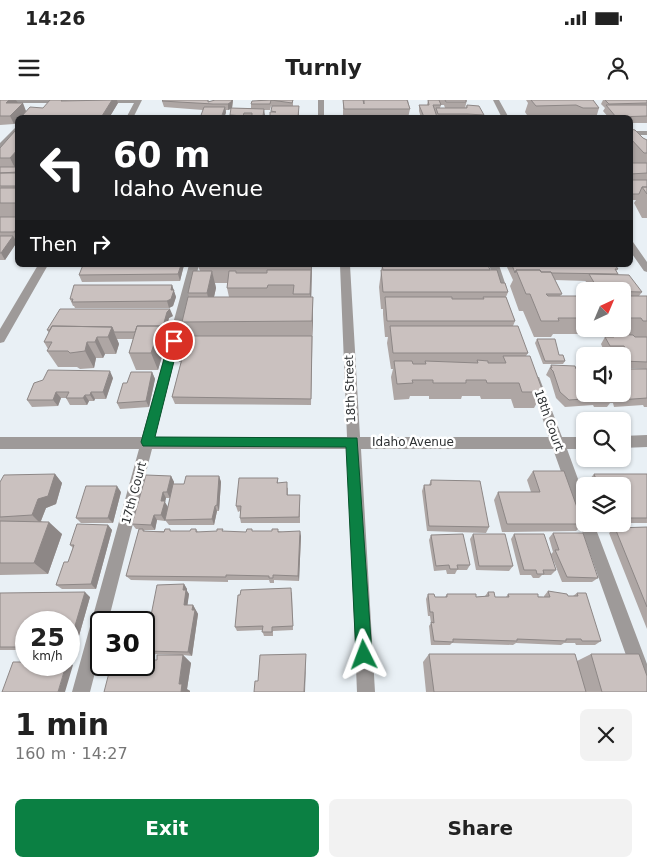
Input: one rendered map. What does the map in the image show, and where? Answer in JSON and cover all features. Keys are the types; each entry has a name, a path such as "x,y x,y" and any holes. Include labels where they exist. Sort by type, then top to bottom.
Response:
{"street":[{"path":"321,100 321,115"},
{"path":"496,100 504,115"},
{"path":"0,102 40,103 78,101"},
{"path":"96,101 139,101"},
{"path":"131,115 139,101"},
{"path":"633,134 647,133"},
{"path":"0,134 15,134"},
{"path":"0,147 15,134"},
{"path":"633,248 647,269"},
{"path":"0,339 43,267"},
{"name":"17th Court","path":"82,692 193,267"},
{"name":"18th Street","path":"345,267 352,442 366,692"},
{"path":"495,267 507,302"},
{"name":"18th Court","path":"531,368 576,493"},
{"path":"631,442 647,441"},
{"name":"Idaho Avenue","path":"0,443 576,443"},
{"path":"590,532 647,689"}],"building":[{"path":"0,100 9,100 6,103 23,103 10,116 0,116"},
{"path":"50,100 112,100 103,115 23,115 30,107 43,108"},
{"path":"163,100 208,100 208,102 232,100 228,104 213,104"},
{"path":"271,100 270,104 251,104 252,101"},
{"path":"271,100 293,100 292,103"},
{"path":"343,100 363,100 364,104 364,100 407,100 410,109 344,109"},
{"path":"428,100 439,100 441,105 433,105 436,115 423,115 419,105 429,105"},
{"path":"445,100 466,100 466,102 446,102"},
{"path":"531,100 593,100 599,108 583,108 576,105 536,106"},
{"path":"605,100 647,100 647,103 609,104"},
{"path":"467,105 479,106 484,115 438,114 436,108 467,108"},
{"path":"606,105 647,105 647,116 614,115"},
{"path":"272,106 299,106 298,115 270,115 270,112 276,112 271,111"},
{"path":"204,107 225,107 222,115 201,115"},
{"path":"231,108 264,109 263,115 244,113 243,115 230,115"},
{"path":"633,130 647,140 647,153 644,153 633,141"},
{"path":"15,131 15,152 10,158 0,158 0,148"},
{"path":"633,163 647,163 647,173 633,174"},
{"path":"0,167 15,167 15,172 0,173"},
{"path":"0,173 15,173 15,186 0,186"},
{"path":"633,180 647,180 647,187 642,187 639,194 633,194"},
{"path":"642,187 647,187 647,194"},
{"path":"0,188 15,188 15,203 0,203"},
{"path":"0,217 15,217 14,232 0,232"},
{"path":"0,236 13,236 1,253 0,253"},
{"path":"82,267 180,267 178,274 79,275"},
{"path":"382,267 489,267 490,270 383,270"},
{"path":"513,267 616,267 618,269 615,269 618,274 552,273 541,272 540,270 516,270 515,273"},
{"path":"267,270 311,270 310,294 293,294 294,285 268,285 267,288 227,288 229,271 236,271 236,273 267,273"},
{"path":"381,270 497,270 501,283 505,283 508,292 383,292"},
{"path":"516,270 551,272 562,294 546,294 548,296 576,296 576,318 558,318 559,321 541,321 530,294 526,294"},
{"path":"193,271 212,271 207,293 188,293"},
{"path":"589,274 629,275 642,292 631,292 631,282 594,282"},
{"path":"74,285 172,285 171,290 174,290 171,299 167,301 72,302 73,299 70,299"},
{"path":"631,296 647,296 647,321 643,321 641,318 631,318"},
{"path":"188,297 313,297 312,321 182,322"},
{"path":"385,297 484,299 483,297 506,297 515,321 387,321"},
{"path":"60,309 170,309 167,312 162,330 160,326 137,326 135,332 114,332 112,327 52,326 50,330 47,330"},
{"path":"52,326 112,327 108,337 97,337 95,342 87,342 85,351 70,353 68,351 47,351 52,342 44,342"},
{"path":"137,326 160,326 151,353 129,353"},
{"path":"390,326 518,326 528,353 393,353"},
{"path":"631,335 635,337 647,337 647,362 631,361 631,347 610,346 606,338 631,338"},
{"path":"185,336 312,336 311,399 172,397 183,355 176,355 180,343 183,343"},
{"path":"537,339 555,339 559,355 563,355 565,361 545,361"},
{"path":"503,356 530,356 543,392 522,392 519,383 487,383 486,380 466,380 466,383 433,383 433,380 412,380 413,383 397,384 394,361 412,361 413,364 426,364 425,361 478,363 477,360 488,361 488,363 506,363"},
{"path":"551,365 575,366 576,400 569,400 560,392 553,371 550,368 552,368"},
{"path":"631,369 647,369 647,398 631,399"},
{"path":"48,370 110,371 103,392 91,392 90,395 85,395 83,398 66,398 69,392 56,392 53,400 27,400 34,383 43,380"},
{"path":"131,372 152,372 146,401 117,403 123,383 127,383"},
{"path":"533,471 564,471 576,504 576,524 507,524 498,492 540,492"},
{"path":"55,474 48,496 38,499 32,515 0,517 0,482 4,475"},
{"path":"594,474 647,474 647,518 631,518 631,477 595,477"},
{"path":"146,475 171,476 167,492 163,492 161,501 165,501 161,515 154,515 151,525 132,524"},
{"path":"186,476 219,476 217,505 215,506 212,519 165,520 173,484 184,484"},
{"path":"239,478 278,478 277,483 287,482 287,495 300,495 299,517 240,518 241,506 236,506"},
{"path":"431,480 480,481 489,527 429,526 424,485 431,485"},
{"path":"86,486 117,486 108,518 76,518"},
{"path":"0,521 49,522 34,563 0,563"},
{"path":"77,524 108,525 91,584 56,585 64,562 68,562 74,545 70,545"},
{"path":"647,527 647,607 617,532 631,532 631,528"},
{"path":"139,529 143,529 143,531 164,532 165,529 170,529 170,531 190,531 191,529 196,529 196,532 217,531 217,529 246,532 247,529 252,529 252,531 272,531 272,529 278,529 278,532 300,531 298,576 273,575 273,578 269,578 269,576 226,575 226,577 126,576"},
{"path":"553,533 583,533 598,578 567,577 555,550 559,550"},
{"path":"463,534 470,565 457,565 458,569 450,569 449,565 436,566 431,535"},
{"path":"473,534 505,534 513,566 479,566"},
{"path":"514,534 544,534 556,570 543,570 544,574 537,574 536,570 524,570"},
{"path":"184,584 183,590 186,590 184,605 193,605 192,610 195,610 188,652 155,651 155,611 152,611 157,585"},
{"path":"291,588 293,626 272,627 272,632 262,632 263,626 235,627 238,595 240,595 241,590"},
{"path":"548,591 567,594 568,596 578,596 577,593 586,593 601,641 582,641 581,639 566,639 566,641 517,639 517,641 453,639 453,642 434,641 431,622 434,623 433,612 430,612 428,594 434,594 435,597 447,597 447,594 476,594 476,597 489,596 488,592 494,592 495,597 509,597 508,594 538,594 538,597 550,597"},
{"path":"85,592 79,611 15,611 15,647 0,647 0,593"},
{"path":"306,654 304,692 254,692 255,681 258,681 260,655"},
{"path":"429,654 575,654 586,692 434,692"},
{"path":"591,654 639,654 647,676 647,692 602,692"},
{"path":"157,655 183,655 179,684 182,684 181,692 104,692 108,676 155,676 155,660 157,660"},
{"path":"13,662 15,662 15,676 63,676 58,692 2,692"}],"route":[{"path":"174,341 147,442 352,442 364,655"}]}
